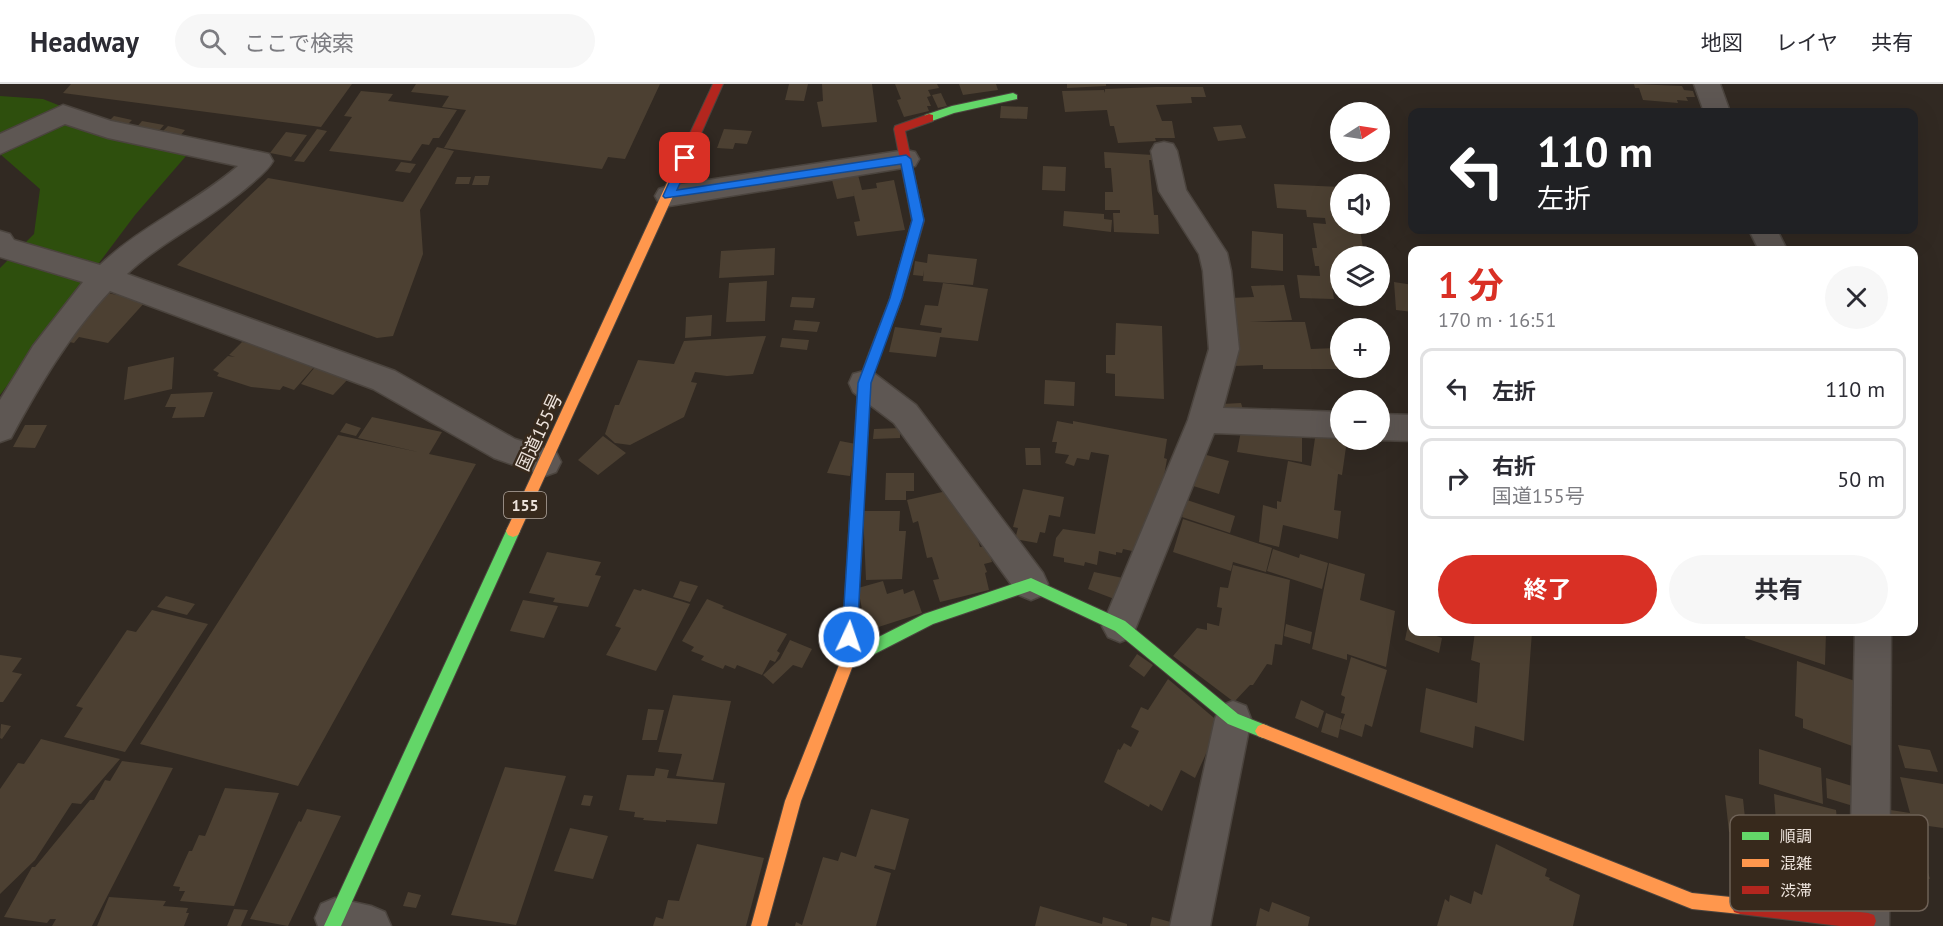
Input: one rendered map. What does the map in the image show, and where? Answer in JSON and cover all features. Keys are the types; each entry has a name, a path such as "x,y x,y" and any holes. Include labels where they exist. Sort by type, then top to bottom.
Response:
{"main road":[{"name":"国道155号","path":"346,923 545,462 669,196 718,84"},
{"path":"759,926 793,801 848,660 864,383 896,298 918,220 899,129 952,110 1013,97"},
{"path":"848,660 929,620 1031,584 1120,626 1233,719 1692,901 1730,906"},
{"path":"1769,911 1868,924"}],"street":[{"path":"1706,85 1716,108"},
{"path":"0,145 63,114 108,129 260,161 222,193 140,246 105,278 64,325 34,368 0,429"},
{"path":"1120,626 1204,420 1224,349 1217,271 1213,253 1173,191 1164,152"},
{"path":"669,196 906,159"},
{"path":"0,241 4,248 105,278 384,380 505,449 545,462"},
{"path":"864,383 905,414 1031,584"},
{"path":"1204,420 1330,425"},
{"path":"1390,427 1408,428"},
{"path":"1870,815 1873,636"},
{"path":"1190,926 1233,719"}],"green space":[{"path":"0,96 43,99 186,156 135,215 0,395 0,268 34,234 40,189 0,154"}],"building":[{"path":"71,84 352,84 321,127 63,93"},
{"path":"416,84 660,84 625,159 608,157 602,169 444,148 466,110 442,107 449,96 411,92"},
{"path":"789,84 808,84 804,101 785,100"},
{"path":"822,84 872,84 877,122 822,127 817,102 823,101"},
{"path":"895,84 937,84 939,88 928,90 931,96 927,97 931,106 927,106 929,111 904,117 897,100 901,99"},
{"path":"959,84 996,84 998,90 963,95"},
{"path":"1067,84 1106,84 1106,86 1067,88"},
{"path":"1634,84 1682,86 1684,90 1693,91 1695,97 1686,97 1688,101 1677,100 1678,103 1643,100 1639,88 1635,88"},
{"path":"1203,87 1206,97 1191,97 1192,103 1156,105 1162,121 1172,121 1175,138 1118,143 1114,126 1110,126 1107,110 1065,112 1062,91 1104,90 1105,93 1105,89"},
{"path":"361,91 393,94 388,101 457,110 439,138 433,138 429,145 422,144 411,161 329,151 352,117 344,116"},
{"path":"941,93 947,106 938,108 932,95"},
{"path":"1001,106 1028,107 1027,119 1000,118"},
{"path":"114,116 132,120 126,126 108,122"},
{"path":"142,121 164,125 158,132 136,128"},
{"path":"1241,125 1246,138 1218,141 1213,127"},
{"path":"168,126 185,130 179,137 161,133"},
{"path":"317,129 327,131 304,162 294,161"},
{"path":"724,129 752,131 747,144 735,143 733,149 717,148"},
{"path":"286,132 307,135 291,157 270,153"},
{"path":"437,147 454,151 420,210 423,254 393,336 377,338 177,265 268,178 403,202"},
{"path":"1104,152 1153,155 1154,160 1149,160 1154,215 1158,215 1159,234 1114,232 1113,213 1120,213 1120,210 1105,210 1105,192 1113,192 1111,168 1105,168"},
{"path":"401,162 416,164 410,173 395,171"},
{"path":"1043,166 1066,167 1065,191 1042,190"},
{"path":"858,175 862,190 877,188 876,183 894,180 905,230 857,236 854,222 860,221 853,191 854,196 837,199 832,180"},
{"path":"475,176 490,176 488,185 472,185"},
{"path":"457,177 471,177 469,184 455,184"},
{"path":"1274,184 1330,187 1330,234 1361,234 1363,246 1330,246 1330,299 1300,298 1297,275 1320,276 1319,266 1315,266 1312,248 1317,248 1313,223 1326,224 1325,218 1307,217 1306,210 1277,208"},
{"path":"1064,211 1104,214 1104,219 1112,220 1111,232 1063,226"},
{"path":"1252,231 1283,234 1283,271 1251,268"},
{"path":"775,248 774,275 719,278 721,251"},
{"path":"928,254 977,259 973,285 923,281 924,270 923,276 913,275 915,261 927,263"},
{"path":"767,281 765,321 726,322 729,283"},
{"path":"1394,282 1408,284 1408,311 1396,310"},
{"path":"943,283 988,289 978,341 940,337 936,357 889,352 895,327 941,333 942,328 920,325 925,305 938,306"},
{"path":"1284,285 1292,320 1250,322 1305,322 1311,349 1330,348 1330,369 1263,369 1263,365 1234,366 1230,298 1254,297 1251,286"},
{"path":"103,292 146,301 108,343 79,337 74,343 61,340"},
{"path":"792,297 815,298 813,308 790,307"},
{"path":"712,315 711,336 685,338 686,317"},
{"path":"795,320 820,322 817,332 793,330"},
{"path":"1116,323 1162,326 1164,399 1115,396 1115,374 1106,373 1106,355 1115,355"},
{"path":"766,336 753,374 727,376 695,372 691,382 697,383 684,417 630,445 615,443 605,434 615,405 619,405 638,360 674,364 684,341"},
{"path":"782,338 809,340 807,350 780,347"},
{"path":"242,342 314,367 294,390 283,386 280,390 251,387 217,376 219,373 213,370 228,356 235,357 229,355"},
{"path":"174,357 172,389 124,400 128,367"},
{"path":"315,367 348,379 333,395 301,384"},
{"path":"1045,380 1075,382 1074,406 1044,404"},
{"path":"213,392 204,417 172,418 176,407 165,407 171,394"},
{"path":"1241,403 1244,413 1225,414 1222,404"},
{"path":"372,417 442,432 429,454 476,464 298,786 140,744 338,435 418,452 358,438"},
{"path":"1057,421 1073,424 1073,421 1167,439 1164,458 1167,459 1159,505 1141,553 1123,549 1122,553 1116,552 1116,555 1099,551 1097,565 1085,562 1084,566 1064,562 1064,558 1053,556 1056,538 1063,529 1095,534 1109,455 1091,452 1089,460 1077,458 1074,466 1065,463 1069,455 1055,453 1057,442 1052,442"},
{"path":"346,423 361,428 356,436 340,432"},
{"path":"25,425 47,425 35,448 13,447"},
{"path":"900,428 900,438 873,439 874,429"},
{"path":"1241,431 1302,434 1302,462 1237,452"},
{"path":"1316,431 1330,435 1330,450 1346,450 1342,475 1338,474 1334,510 1341,511 1338,539 1283,525 1279,547 1259,542 1263,505 1277,509 1277,501 1281,502 1288,461 1311,466"},
{"path":"603,436 626,453 598,475 578,460"},
{"path":"840,441 856,444 850,476 827,473"},
{"path":"1025,448 1040,448 1041,465 1026,465"},
{"path":"1199,453 1229,461 1219,494 1190,485"},
{"path":"886,473 914,473 914,491 906,491 906,500 885,500"},
{"path":"1023,489 1064,497 1060,517 1049,515 1045,533 1040,532 1037,543 1015,539 1018,528 1013,527"},
{"path":"951,490 967,503 980,547 987,546 992,562 984,564 989,590 940,602 933,580 939,579 932,557 927,558 918,521 913,523 907,500"},
{"path":"1187,500 1235,516 1230,533 1182,517"},
{"path":"863,511 900,511 899,531 906,531 902,579 866,580"},
{"path":"1183,519 1272,548 1266,572 1233,562 1231,571 1173,552"},
{"path":"1273,549 1299,558 1300,554 1328,563 1322,589 1267,571"},
{"path":"547,552 601,562 595,575 601,576 588,607 553,602 555,598 529,593"},
{"path":"1329,563 1365,574 1360,600 1395,611 1386,667 1347,654 1347,660 1312,649"},
{"path":"1233,565 1290,580 1282,645 1275,644 1272,665 1267,664 1253,685 1250,685 1234,702 1173,656 1197,628 1207,630 1207,623 1219,626 1222,608 1217,607 1220,587 1228,588"},
{"path":"1094,572 1123,578 1117,600 1088,589"},
{"path":"680,581 698,586 690,602 673,597"},
{"path":"883,581 887,594 903,589 904,594 914,590 922,613 866,631 858,588"},
{"path":"634,589 641,591 642,589 690,604 656,671 606,655 621,628 615,626"},
{"path":"166,596 195,604 187,615 157,607"},
{"path":"707,599 724,606 722,608 787,634 777,651 780,653 775,662 770,660 762,675 737,665 735,669 725,665 723,669 701,660 704,656 691,651 694,647 682,641"},
{"path":"523,600 558,606 544,638 510,631"},
{"path":"152,610 208,624 125,752 64,737 83,708 76,706 127,630 136,632"},
{"path":"1286,624 1312,632 1310,644 1284,636"},
{"path":"1408,625 1408,636 1442,638 1439,653 1405,640"},
{"path":"1474,636 1532,636 1524,741 1475,726 1473,748 1420,732 1426,688 1477,703 1480,663 1471,660"},
{"path":"1745,636 1826,636 1825,665 1745,638"},
{"path":"790,640 812,649 802,668 793,665 773,684 763,675 780,659"},
{"path":"1137,654 1153,665 1144,677 1129,666"},
{"path":"0,655 22,658 12,672 22,674 3,702 0,702"},
{"path":"1351,657 1387,670 1372,727 1365,724 1362,737 1340,729 1345,714 1341,713 1345,697 1341,695"},
{"path":"1797,661 1855,681 1852,746 1803,728 1803,719 1795,716"},
{"path":"1168,679 1220,723 1195,778 1181,770 1162,811 1150,804 1149,807 1104,782 1118,749 1120,750 1124,743 1131,747 1139,731 1131,727 1141,707 1148,710"},
{"path":"673,695 731,701 713,780 676,776 682,754 658,752"},
{"path":"1301,700 1324,711 1318,728 1295,718"},
{"path":"648,709 664,710 657,740 642,740"},
{"path":"1326,713 1342,719 1338,738 1321,732"},
{"path":"1,724 11,726 2,739 0,738"},
{"path":"41,739 120,759 81,804 72,803 35,860 0,894 0,789 18,763 24,764"},
{"path":"1898,745 1930,750 1938,772 1905,768"},
{"path":"1759,749 1821,768 1823,804 1759,784"},
{"path":"122,761 173,768 92,926 52,926 56,919 50,919 47,923 4,917 32,867 35,867 90,800 94,800 105,780 110,781"},
{"path":"505,767 566,776 516,925 451,915"},
{"path":"656,768 669,770 667,778 725,783 717,824 643,820 644,818 634,817 635,812 619,810 627,775 654,776"},
{"path":"1900,777 1943,784 1943,828 1928,826 1928,815 1883,815 1884,809 1910,813"},
{"path":"1826,778 1852,786 1853,806 1827,798"},
{"path":"225,788 279,793 234,906 180,901 185,891 179,891 180,887 173,886 199,835 205,836"},
{"path":"1774,794 1836,810 1837,815 1776,815"},
{"path":"584,795 593,796 590,806 581,805"},
{"path":"1725,795 1743,799 1745,815 1730,815 1729,832"},
{"path":"307,809 341,816 288,926 250,919 299,821 301,822"},
{"path":"871,809 909,819 895,870 875,865 874,868 891,873 876,926 795,926 796,922 802,925 823,857 838,861 841,852 856,857"},
{"path":"570,828 608,836 593,879 554,871"},
{"path":"697,844 764,858 746,926 653,926 656,917 663,919 668,900 679,901"},
{"path":"1496,844 1547,869 1545,876 1550,878 1549,880 1580,895 1573,926 1437,926 1445,899 1449,902 1450,895 1471,904 1474,891 1482,895"},
{"path":"408,892 421,895 416,908 403,906"},
{"path":"109,897 166,901 163,906 188,908 186,913 189,913 184,926 97,926"},
{"path":"1272,902 1310,917 1308,926 1256,926 1260,908 1269,912"},
{"path":"1040,906 1102,924 1103,917 1127,924 1127,926 1035,926"},
{"path":"234,909 248,910 241,926 227,926"},
{"path":"1152,917 1182,925 1182,926 1150,926"}],"traffic: fast":[{"path":"929,118 952,110 1013,97"},
{"path":"849,647 864,383 875,353"},
{"path":"332,926 513,531"},
{"path":"848,660 929,619 1031,584 1120,626 1233,719 1263,731"}],"traffic: slow":[{"path":"513,531 678,172"},
{"path":"759,926 793,801 848,660 849,647"},
{"path":"1263,731 1692,901 1730,905"}],"traffic: jam":[{"path":"678,172 718,84"},
{"path":"875,353 896,298 918,221 899,129 929,118"},
{"path":"1783,911 1868,921"}],"route":[{"path":"685,158 669,196 906,159 918,220 896,298 864,383 849,637"}]}
